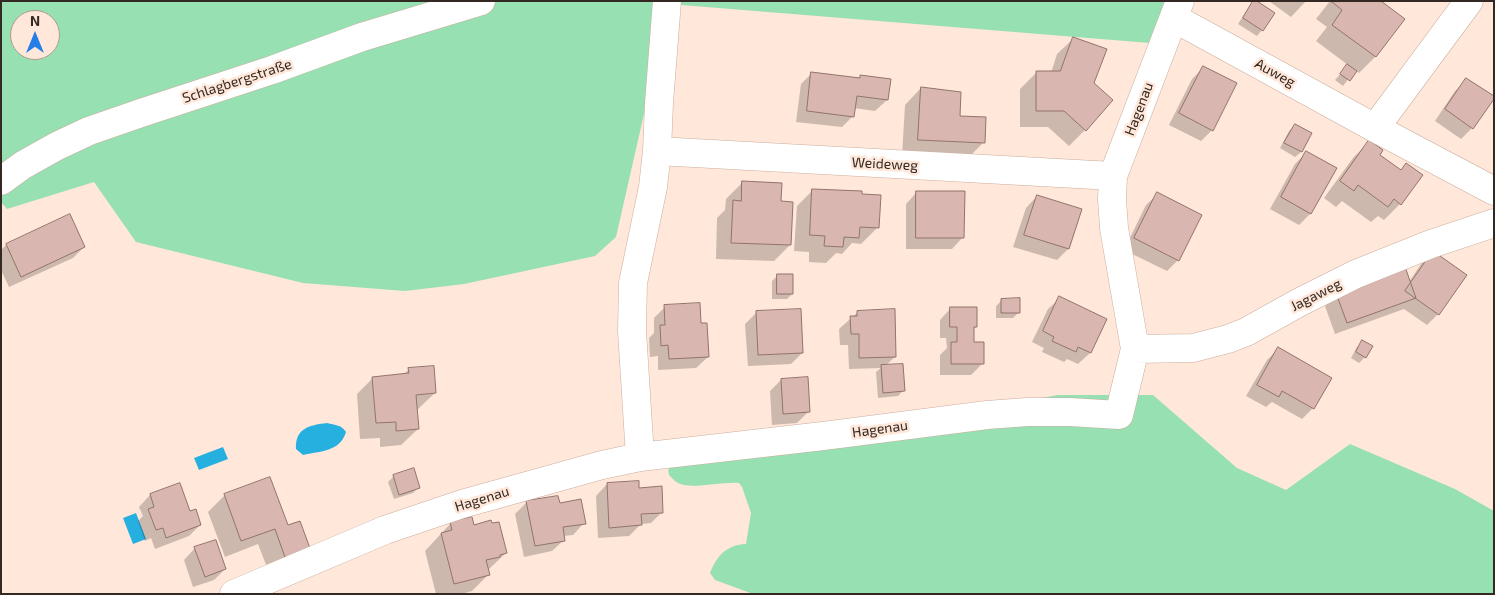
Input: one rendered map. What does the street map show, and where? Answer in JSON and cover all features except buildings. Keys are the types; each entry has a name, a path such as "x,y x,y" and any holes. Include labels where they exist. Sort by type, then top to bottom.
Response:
{"street":[{"name":"Schlagbergstraße","path":"1,181 40,156 89,131 272,70 362,37 481,1"},
{"path":"640,457 632,332 633,283 653,187 667,1"},
{"path":"1376,128 1469,1"},
{"name":"Auweg","path":"1177,10 1376,128 1494,191"},
{"name":"Hagenau","path":"234,594 402,524 462,504 566,474 640,457 986,415 1027,412 1070,412 1119,415 1135,349 1114,228 1113,176 1177,10"},
{"name":"Weideweg","path":"657,151 1113,176"},
{"name":"Jagaweg","path":"1135,349 1193,348 1228,340 1356,274 1431,244 1494,223"}],"green space":[{"path":"1,1 1168,1 1150,43 669,4 616,237 595,256 464,284 405,291 303,283 136,242 94,182 7,209 1,202"},
{"path":"1058,395 1153,395 1237,468 1286,490 1350,444 1455,489 1494,511 1494,594 753,594 715,580 710,573 723,552 746,544 751,513 742,487 739,483 699,486 684,485 676,482 670,476 668,470 670,464 736,454"}],"water":[{"path":"327,423 340,427 346,432 339,443 329,450 303,455 296,449 296,442 301,432 309,427"},
{"path":"223,447 228,459 199,470 194,458"},
{"path":"136,513 146,539 133,544 123,518"}]}
